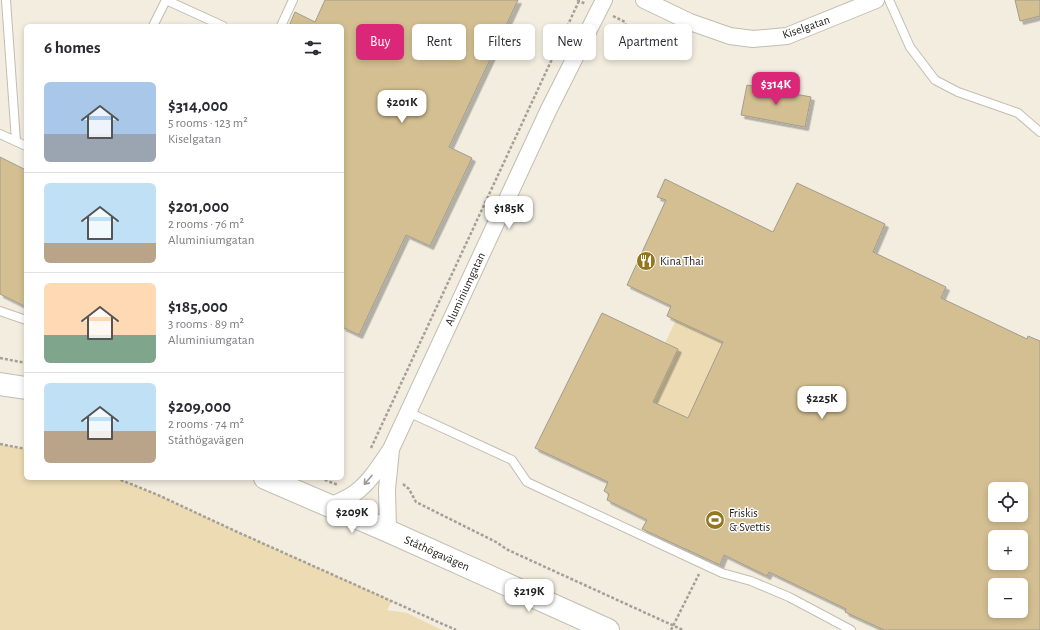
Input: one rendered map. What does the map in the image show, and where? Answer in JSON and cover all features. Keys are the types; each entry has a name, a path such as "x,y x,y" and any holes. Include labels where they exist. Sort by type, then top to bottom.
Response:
{"main road":[{"path":"0,384 24,388"},
{"name":"Ståthögavägen","path":"270,480 388,531 608,630"}],"street":[{"name":"Aluminiumgatan","path":"330,506 349,497 366,483 391,450 550,109 604,0"},
{"name":"Kiselgatan","path":"644,0 690,22 730,36 753,39 787,36 876,0"},
{"name":"Aluminiumgatan","path":"388,531 387,489 391,450"}],"lane":[{"path":"6,0 16,141"},
{"path":"154,24 166,0 219,24"},
{"path":"282,24 293,0"},
{"path":"889,0 910,46 935,80 958,92 1018,113 1040,132"},
{"path":"0,134 24,145"},
{"path":"0,311 24,319"},
{"path":"408,412 512,460 527,482 703,565 722,573 751,581 789,597 851,630"}],"path":[{"path":"370,450 579,1"},
{"path":"0,358 24,363"},
{"path":"0,444 24,449"},
{"path":"388,475 409,488 416,502 496,542 508,550 683,630"},
{"path":"121,480 158,495 456,630"},
{"path":"325,480 336,485 340,485"},
{"path":"671,630 703,565"}],"shaded area":[{"path":"676,320 723,342 688,418 653,402 678,349 665,343"},
{"path":"0,444 24,449 24,480 121,480 158,495 392,601 387,610 407,613 442,630 0,630"}],"building":[{"path":"325,0 518,0 507,24 474,24 474,60 490,60 449,147 472,158 430,246 406,235 359,335 344,328 344,24 290,24 295,12 315,22"},
{"path":"1015,0 1040,0 1040,16 1020,21"},
{"path":"747,85 811,97 805,127 741,115"},
{"path":"0,157 24,169 24,306 0,294"},
{"path":"665,179 773,232 797,183 885,224 873,252 946,287 941,298 1027,339 1028,336 1040,341 1040,630 884,630 845,612 846,609 769,572 767,576 724,555 720,565 642,529 647,520 607,500 609,494 604,491 608,482 535,448 602,313 678,349 653,402 688,418 723,342 667,316 671,306 627,285 666,200 657,197"}],"place":[{"name":"Kina Thai","path":"646,261"},
{"name":"Friskis & Svettis","path":"715,520"}]}
